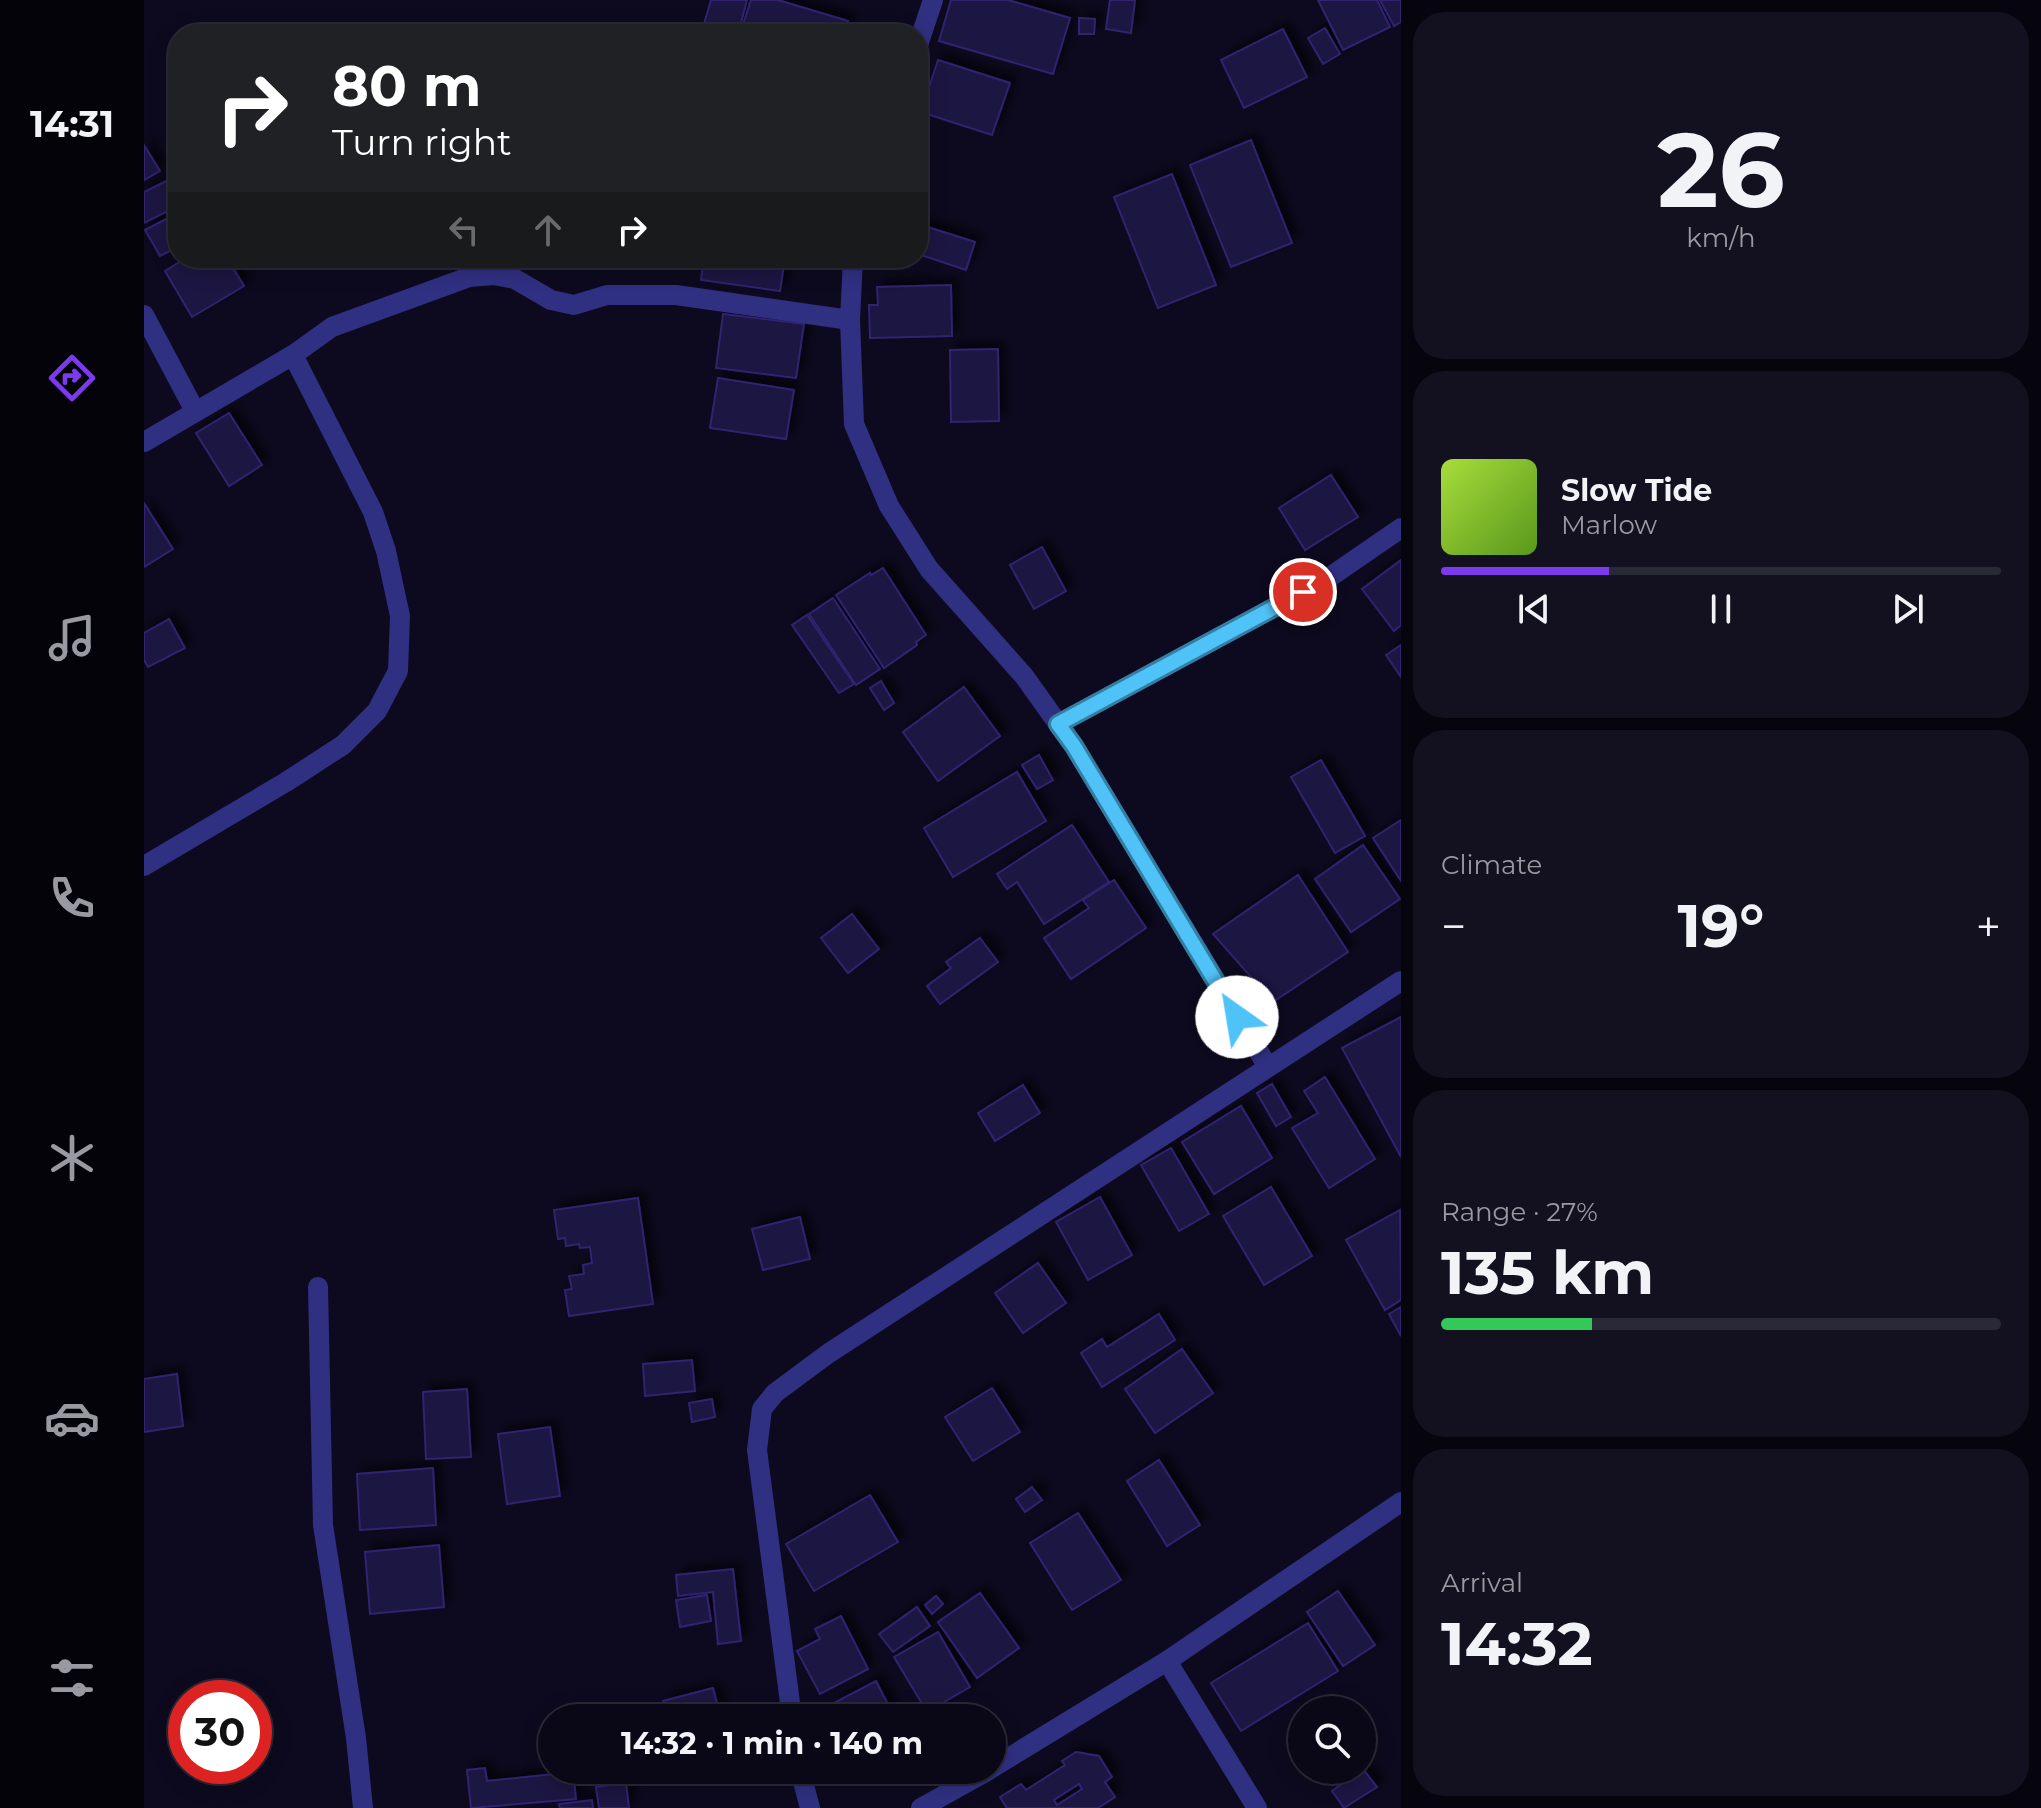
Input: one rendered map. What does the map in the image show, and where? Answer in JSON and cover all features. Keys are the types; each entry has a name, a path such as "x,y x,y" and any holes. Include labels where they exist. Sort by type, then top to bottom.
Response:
{"street":[{"path":"925,24 933,0"},
{"path":"852,268 850,320 854,424 889,506 929,569 1024,676 1074,746 1268,1067"},
{"path":"144,442 293,355 332,327 469,277 494,275 515,279 551,300 574,305 607,295 676,295 850,320"},
{"path":"144,315 195,411"},
{"path":"144,866 343,745 377,711 398,671 400,616 382,538 373,512 293,355"},
{"path":"1058,724 1327,579 1401,528"},
{"path":"790,1704 757,1450 762,1409 775,1393 829,1353 1401,981"},
{"path":"318,1287 323,1525 356,1738 363,1808"},
{"path":"1006,1760 1167,1661 1401,1502"},
{"path":"1167,1661 1257,1808"},
{"path":"804,1784 810,1808"},
{"path":"921,1808 964,1784"}],"building":[{"path":"711,0 747,0 741,24 704,24"},
{"path":"751,0 778,0 848,21 847,24 743,24"},
{"path":"951,0 1008,0 1070,18 1053,74 939,41"},
{"path":"1110,0 1135,0 1131,33 1106,29"},
{"path":"1318,0 1377,0 1390,27 1343,50"},
{"path":"1380,0 1401,0 1401,22 1394,26"},
{"path":"1079,18 1095,19 1094,34 1079,34"},
{"path":"1325,28 1340,54 1323,64 1308,38"},
{"path":"1283,29 1307,77 1244,108 1221,60"},
{"path":"938,60 1010,83 992,135 928,114 928,91"},
{"path":"1251,140 1292,243 1231,267 1190,165"},
{"path":"144,145 160,171 144,180"},
{"path":"1172,174 1216,285 1158,308 1114,197"},
{"path":"168,180 168,211 144,223 144,192"},
{"path":"168,218 168,252 160,256 145,230"},
{"path":"928,227 975,242 966,270 928,257"},
{"path":"170,268 233,268 244,286 192,317 165,271"},
{"path":"703,268 783,268 780,291 701,280"},
{"path":"951,285 952,336 870,338 869,305 878,305 877,287"},
{"path":"723,314 804,324 796,378 716,368"},
{"path":"998,349 999,421 951,422 950,350"},
{"path":"718,378 794,390 786,439 710,428"},
{"path":"229,413 262,465 229,486 196,433"},
{"path":"1331,475 1358,517 1305,550 1279,508"},
{"path":"144,503 173,549 144,567"},
{"path":"1042,547 1066,591 1034,609 1010,565"},
{"path":"1401,560 1401,625 1394,631 1362,589"},
{"path":"883,568 926,635 884,668 836,595"},
{"path":"833,598 880,669 856,685 809,614"},
{"path":"807,615 854,684 839,693 792,625"},
{"path":"169,619 185,648 148,667 144,660 144,633"},
{"path":"1401,645 1401,677 1386,655"},
{"path":"881,681 894,703 884,710 870,688"},
{"path":"964,687 1000,736 938,781 903,732"},
{"path":"1039,755 1053,780 1037,789 1022,765"},
{"path":"1321,760 1365,836 1335,853 1291,777"},
{"path":"1017,772 1046,821 953,877 924,828"},
{"path":"1401,820 1401,881 1373,838"},
{"path":"1072,825 1109,882 1044,924 1017,882 1007,889 997,874"},
{"path":"1363,845 1400,899 1351,932 1315,879"},
{"path":"1298,875 1348,952 1273,1002 1213,934"},
{"path":"1114,880 1146,928 1071,979 1044,938 1089,908 1083,900"},
{"path":"852,914 879,949 848,973 821,938"},
{"path":"980,938 998,962 940,1004 927,986 951,968 946,962"},
{"path":"1401,1017 1401,1157 1342,1048"},
{"path":"1325,1077 1375,1159 1329,1188 1292,1128 1318,1113 1304,1091"},
{"path":"1272,1084 1291,1117 1276,1126 1257,1093"},
{"path":"1023,1085 1040,1113 995,1141 978,1113"},
{"path":"1241,1106 1272,1158 1214,1194 1182,1142"},
{"path":"1171,1148 1209,1214 1179,1231 1141,1165"},
{"path":"1271,1187 1312,1256 1264,1285 1223,1216"},
{"path":"1100,1197 1132,1255 1088,1280 1056,1222"},
{"path":"638,1198 653,1304 569,1316 565,1290 572,1289 569,1276 584,1274 583,1265 592,1263 590,1247 580,1248 579,1244 566,1246 565,1238 558,1239 554,1210"},
{"path":"1400,1210 1401,1300 1385,1310 1346,1240"},
{"path":"800,1217 810,1259 763,1270 752,1229"},
{"path":"1038,1263 1066,1303 1023,1333 995,1293"},
{"path":"1401,1307 1401,1336 1389,1314"},
{"path":"1159,1314 1175,1340 1102,1387 1081,1353 1102,1339 1107,1347"},
{"path":"1182,1349 1213,1393 1155,1433 1125,1389"},
{"path":"692,1360 695,1391 645,1396 643,1364"},
{"path":"177,1374 183,1426 144,1432 144,1379"},
{"path":"992,1388 1020,1432 973,1461 945,1417"},
{"path":"467,1389 471,1457 426,1459 423,1392"},
{"path":"712,1399 715,1417 692,1422 689,1403"},
{"path":"550,1427 560,1496 507,1504 498,1434"},
{"path":"1159,1460 1200,1525 1167,1546 1127,1481"},
{"path":"433,1468 436,1525 360,1530 357,1474"},
{"path":"1032,1487 1042,1500 1025,1512 1016,1499"},
{"path":"870,1495 898,1542 814,1591 786,1544"},
{"path":"1078,1513 1121,1580 1072,1610 1030,1543"},
{"path":"439,1545 444,1607 370,1614 365,1552"},
{"path":"733,1569 741,1641 718,1644 713,1592 678,1596 676,1575"},
{"path":"1338,1591 1375,1645 1343,1666 1307,1612"},
{"path":"980,1593 1019,1648 977,1678 938,1622"},
{"path":"707,1595 711,1621 680,1627 676,1600"},
{"path":"936,1596 943,1604 932,1614 925,1605"},
{"path":"917,1607 930,1626 893,1652 879,1634"},
{"path":"841,1616 868,1669 820,1694 797,1651 820,1639 815,1629"},
{"path":"1308,1623 1338,1671 1298,1696 1288,1696 1288,1702 1241,1731 1211,1683"},
{"path":"938,1632 970,1687 941,1704 922,1704 894,1657"},
{"path":"876,1681 888,1704 832,1704"},
{"path":"713,1688 717,1704 664,1704 663,1701"},
{"path":"1076,1752 1099,1756 1112,1777 1105,1782 1115,1797 1098,1808 1007,1808 1000,1797 1021,1784 1026,1790 1065,1765 1062,1761","holes":["1079,1784 1082,1789 1057,1805 1054,1800"]},
{"path":"485,1768 487,1781 538,1776 538,1784 574,1784 576,1799 471,1808 467,1770"},
{"path":"626,1784 629,1808 599,1808 596,1787"},
{"path":"1342,1784 1375,1784 1377,1787 1344,1808 1332,1791"},
{"path":"592,1800 593,1808 560,1808 559,1804"}],"route":[{"path":"1237,1017 1058,724 1303,592"}]}
